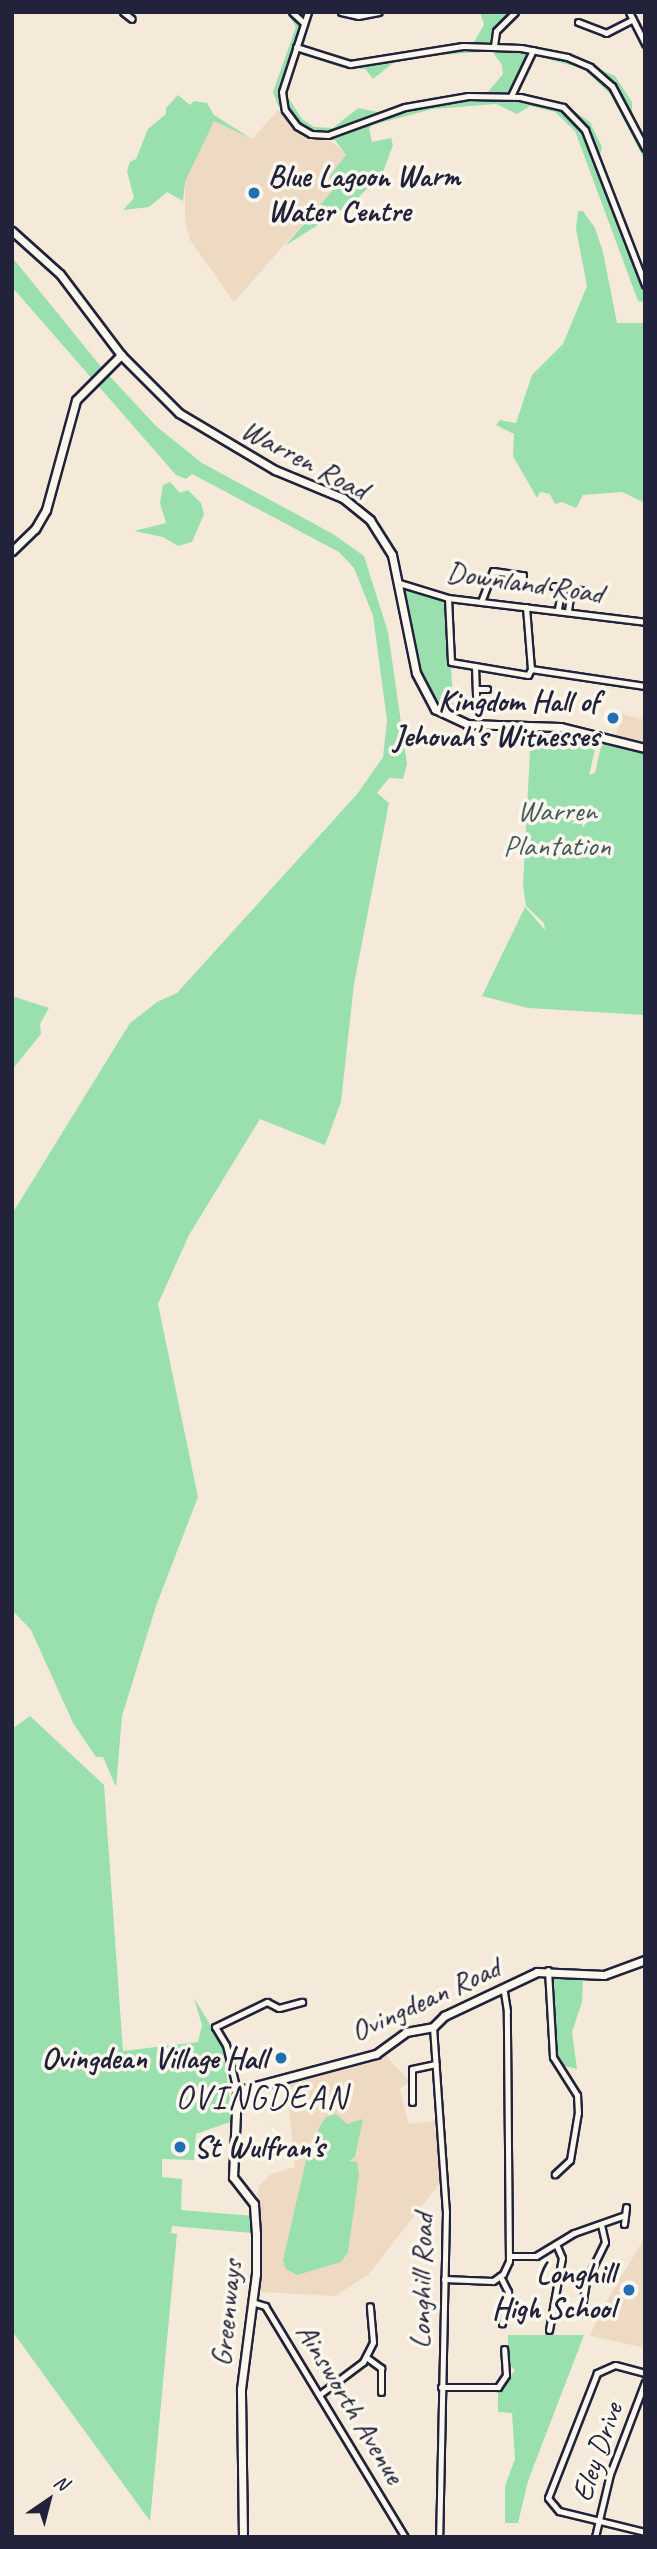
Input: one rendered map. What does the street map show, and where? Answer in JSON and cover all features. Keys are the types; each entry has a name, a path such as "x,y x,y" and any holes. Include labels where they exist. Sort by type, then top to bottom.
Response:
{"street":[{"path":"123,12 132,19"},
{"path":"292,12 304,23"},
{"path":"308,12 282,102 291,120 311,134 330,135 429,101 511,96 559,105 583,126 645,285"},
{"path":"341,12 361,16 379,12"},
{"path":"494,46 496,31 515,12"},
{"path":"582,22 604,33 631,15 645,44"},
{"path":"296,47 356,64 435,49 494,46 533,50 575,59 597,71 618,97 645,148"},
{"path":"511,96 533,50"},
{"name":"Warren Road","path":"13,231 66,280 121,355 162,397 200,427 357,508 385,540 399,583 420,685 444,716 467,724 567,728 645,748"},
{"path":"12,551 32,533 46,510 76,400 121,355"},
{"path":"481,602 494,571 491,561"},
{"path":"494,571 524,575"},
{"name":"Downland Road","path":"399,583 448,598 558,609 645,622"},
{"path":"553,586 581,590"},
{"path":"558,609 562,587"},
{"path":"568,611 571,589"},
{"path":"448,598 452,662 528,675 531,669 526,607"},
{"path":"475,666 476,698"},
{"path":"531,669 645,686"},
{"path":"476,689 485,690"},
{"name":"Ovingdean Road","path":"237,2091 371,2056 406,2032 433,2027 444,2016 503,1987 548,1970 604,1976 645,1960"},
{"path":"548,1970 553,2057 578,2095 570,2160 555,2174"},
{"path":"444,2279 484,2282 500,2277 509,2256 514,2197 503,1987"},
{"path":"237,2091 226,2045 215,2027 267,2002 279,2008 303,2002"},
{"name":"Longhill Road","path":"433,2027 444,2164 439,2537"},
{"path":"412,2102 406,2091 413,2068 435,2064"},
{"name":"Greenways","path":"237,2091 234,2103 237,2141 233,2177 255,2209 251,2302 241,2389 243,2537"},
{"path":"624,2224 626,2207"},
{"path":"509,2256 531,2258 556,2244 625,2215"},
{"path":"584,2310 586,2281 605,2242 601,2224"},
{"path":"549,2330 555,2317 562,2258 556,2244"},
{"path":"500,2277 508,2292 502,2323"},
{"name":"Ainsworth Avenue","path":"251,2302 265,2306 405,2537"},
{"path":"319,2395 358,2369 366,2357 373,2337 373,2314 370,2306"},
{"path":"441,2387 496,2389 504,2380 504,2349"},
{"path":"366,2357 380,2366 384,2377 382,2392"},
{"path":"645,2373 615,2365 597,2373 549,2495 554,2509 645,2532"},
{"path":"505,2368 513,2367"},
{"name":"Eley Drive","path":"595,2537 597,2521 645,2382"}],"shaded area":[{"path":"278,110 297,132 311,140 330,140 347,155 338,184 234,302 190,240 185,222 185,182 214,120 252,139"},
{"path":"622,714 645,720 645,743 616,735"},
{"path":"384,2053 410,2082 400,2089 409,2124 438,2120 442,2180 369,2274 335,2296 261,2292 257,2285 258,2187 271,2174 295,2167 286,2080"},
{"name":"Longhill High School","path":"645,2237 645,2348 590,2336 600,2312"}],"green space":[{"path":"287,12 311,12 304,45 359,61 474,42 484,25 480,12 520,12 497,33 501,47 509,43 559,51 615,76 632,102 632,114 645,140 645,161 611,95 584,69 536,56 515,89 519,94 559,101 590,122 602,147 599,159 645,278 645,302 638,301 575,131 555,112 530,106 517,114 496,104 433,109 372,125 369,129 372,142 391,138 393,145 383,172 355,201 285,246 337,185 329,177 346,155 335,140 330,140 329,133 309,131 286,106 279,108 273,92 296,27","holes":["492,51 502,65 503,74 487,93 435,97 378,112 358,108 333,128 314,127 302,119 288,97 287,84 299,54 343,68 365,69 373,79 393,63 417,57"]},
{"path":"178,95 190,105 194,101 207,103 214,115 252,139 214,121 185,182 183,201 167,192 149,207 123,210 134,198 127,171 130,162 136,159 148,129 166,114 166,108"},
{"path":"578,211 583,211 595,228 603,252 617,323 645,323 645,503 622,492 583,495 576,508 562,502 555,504 550,494 540,492 537,498 513,456 514,434 496,425 500,420 516,423 532,375 563,344 587,286 576,229"},
{"path":"12,257 102,368 157,427 202,463 333,534 364,556 388,632 407,764 403,779 389,778 377,793 389,803 354,984 341,1102 325,1145 260,1119 189,1235 158,1304 198,1497 156,1606 122,1716 116,1787 103,1757 96,1757 73,1723 31,1630 12,1610 12,1214 130,1023 157,1002 177,993 358,793 383,757 387,720 373,616 354,568 339,552 192,474 186,479 176,475 12,287"},
{"path":"170,482 180,493 188,490 201,503 204,514 192,542 178,546 163,537 134,531 166,523 160,503 163,485"},
{"path":"404,583 447,598 454,718 438,708 420,675"},
{"name":"Warren Plantation","path":"531,732 597,741 589,775 595,773 602,742 645,753 645,1015 528,1008 482,996 525,907 545,930 544,923 526,906 523,885"},
{"path":"12,996 49,1008 40,1024 41,1034 12,1070"},
{"path":"30,1716 104,1785 123,2051 198,2042 202,2025 194,1998 222,2044 233,2121 196,2134 194,2160 162,2159 162,2177 182,2179 181,2210 254,2216 252,2233 172,2226 171,2233 177,2234 150,2521 12,2331 12,1729"},
{"path":"551,1975 583,1978 582,2002 572,2032 577,2069 560,2065 555,2053"},
{"path":"336,2114 347,2124 363,2119 355,2157 349,2161 357,2162 359,2174 348,2252 341,2262 297,2275 286,2269 283,2260 306,2160 320,2126 326,2117"},
{"path":"508,2335 584,2335 528,2481 518,2523 505,2523 505,2486 515,2459 512,2413 498,2412 498,2391 515,2370 508,2363"}],"place":[{"name":"Blue Lagoon Warm Water Centre","path":"254,193"},
{"name":"Kingdom Hall of Jehovah's Witnesses","path":"613,718"},
{"name":"Ovingdean Village Hall","path":"281,2058"},
{"name":"St Wulfran's","path":"180,2147"},
{"name":"Longhill High School","path":"629,2290"}],"district":[{"name":"OVINGDEAN","path":"262,2098"}]}
